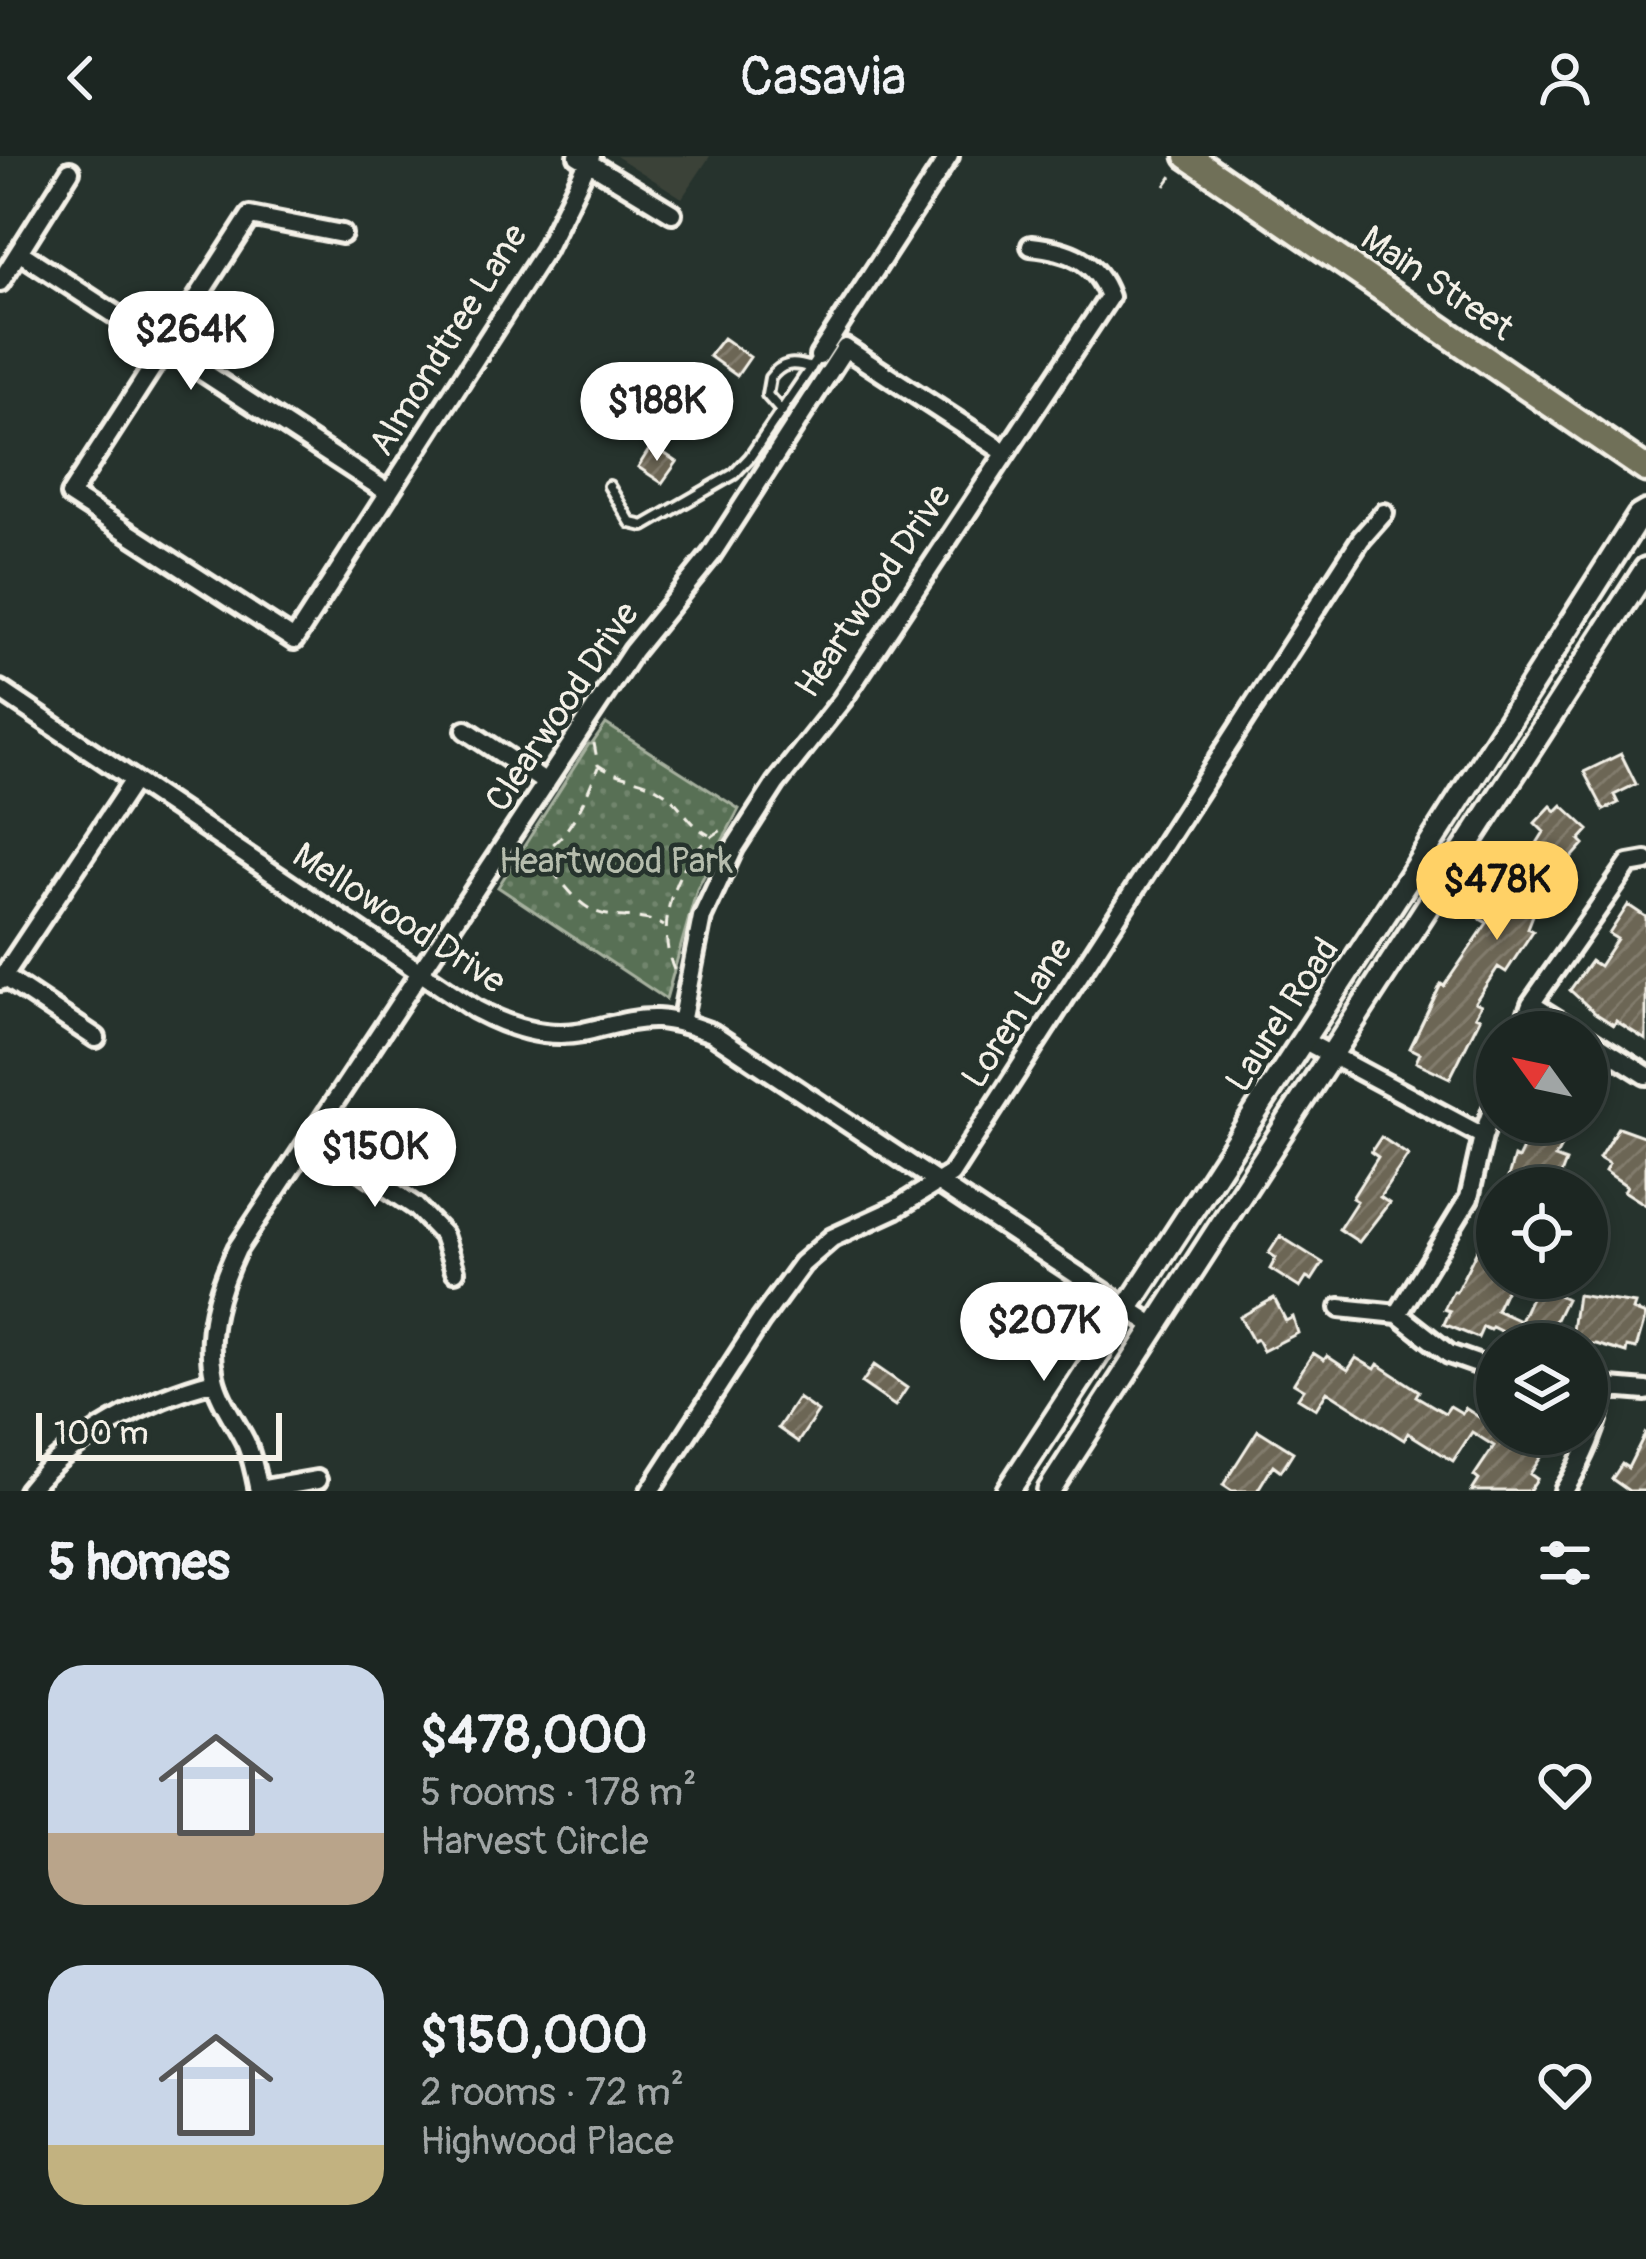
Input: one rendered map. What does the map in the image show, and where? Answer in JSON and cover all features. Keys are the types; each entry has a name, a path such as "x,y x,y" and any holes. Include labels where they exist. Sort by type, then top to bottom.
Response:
{"main road":[{"name":"Main Street","path":"1188,156 1646,469"},
{"name":"Laurel Road","path":"1008,1491 1639,516 1646,512"},
{"name":"Laurel Road","path":"1049,1491 1646,569"}],"street":[{"path":"815,362 949,156"},
{"path":"586,158 672,213"},
{"name":"Almondtree Lane","path":"166,346 70,495 294,640 545,250 586,158"},
{"path":"0,282 70,171"},
{"path":"166,346 250,216 342,235"},
{"name":"Heartwood Drive","path":"681,1023 702,917 734,848 776,784 842,700 1109,297 1101,274 1064,250 1031,246"},
{"path":"19,252 389,493"},
{"name":"Clearwood Drive","path":"259,1491 249,1450 214,1381 212,1322 221,1281 633,651 711,555 845,348 1003,451"},
{"name":"Loren Lane","path":"650,1491 802,1264 832,1238 895,1209 951,1174 1361,539 1384,513"},
{"name":"Mellowood Drive","path":"0,690 489,1017 536,1033 575,1033 635,1020 681,1023 730,1043 1156,1327"},
{"path":"466,730 546,783"},
{"path":"97,1038 2,978 134,780"},
{"path":"1528,1011 1629,864 1646,861"},
{"path":"1531,1004 1542,1011"},
{"path":"1303,1040 1476,1132"},
{"path":"1608,1052 1646,1075"},
{"path":"312,1137 416,1207 443,1234 454,1271"},
{"path":"1398,1314 1469,1198 1481,1143"},
{"path":"1340,1308 1398,1314 1449,1354 1476,1364"},
{"path":"28,1491 67,1453 154,1400 214,1381"},
{"path":"1608,1389 1646,1391"},
{"path":"1564,1491 1584,1455"},
{"path":"259,1491 316,1480"}],"lane":[{"path":"609,486 631,523 654,523 734,474 815,362"},
{"path":"782,412 767,395 770,378 785,365 815,362"}],"path":[{"path":"535,857 575,817 598,765 593,740"},
{"path":"598,765 617,777 664,791 692,825 710,836"},
{"path":"675,971 664,927 676,883 710,836 729,829"},
{"path":"515,859 535,857 556,870 578,899 597,913 646,917 664,927"}],"shaded area":[{"path":"616,156 710,156 682,198"}],"green space":[{"name":"Heartwood Park","path":"606,724 739,809 697,889 666,999 498,887"}],"building":[{"path":"723,338 750,357 737,376 709,356"},
{"path":"652,445 677,462 662,483 638,467"},
{"path":"1621,754 1636,784 1614,795 1618,803 1604,810 1584,772"},
{"path":"1562,805 1589,830 1580,840 1584,844 1566,864 1573,869 1563,884 1555,879 1533,915 1528,928 1533,931 1506,972 1498,967 1475,1002 1481,1005 1476,1026 1450,1078 1416,1062 1420,1053 1410,1048 1441,984 1487,923 1480,919 1498,892 1504,896 1544,832 1535,823 1551,806 1556,811"},
{"path":"1628,905 1646,917 1646,1040 1616,1021 1614,1025 1608,1021 1608,1011 1593,1011 1570,990 1591,961 1599,966 1617,939 1609,934"},
{"path":"1618,1127 1646,1137 1646,1205 1624,1191 1627,1186 1608,1173 1609,1164 1599,1158"},
{"path":"1381,1137 1408,1155 1380,1197 1389,1203 1359,1242 1339,1229 1378,1157 1371,1152"},
{"path":"1526,1143 1563,1143 1555,1158 1566,1162 1564,1167 1511,1167 1514,1157 1518,1159"},
{"path":"1280,1236 1323,1263 1300,1288 1270,1269 1276,1258 1269,1253"},
{"path":"1476,1252 1476,1299 1501,1299 1496,1310 1520,1321 1530,1299 1566,1299 1554,1323 1476,1323 1476,1337 1444,1324 1450,1311 1444,1309"},
{"path":"1274,1298 1286,1321 1293,1317 1298,1333 1263,1351 1240,1317"},
{"path":"1576,1299 1635,1304 1633,1310 1646,1315 1636,1349 1627,1347 1626,1353 1608,1348 1608,1323 1573,1323"},
{"path":"1313,1353 1348,1370 1356,1358 1375,1369 1378,1364 1445,1413 1450,1406 1476,1415 1476,1435 1472,1432 1453,1461 1408,1433 1404,1440 1327,1391 1316,1409 1298,1398 1304,1389 1294,1383"},
{"path":"874,1365 907,1388 895,1406 862,1383"},
{"path":"798,1398 818,1412 798,1442 778,1428"},
{"path":"1258,1430 1293,1452 1281,1471 1273,1465 1257,1491 1232,1491 1223,1485"},
{"path":"1646,1432 1646,1491 1629,1491 1612,1479 1622,1464 1628,1468"},
{"path":"1488,1455 1542,1455 1530,1474 1537,1479 1529,1491 1472,1491 1479,1480 1474,1476"}]}
